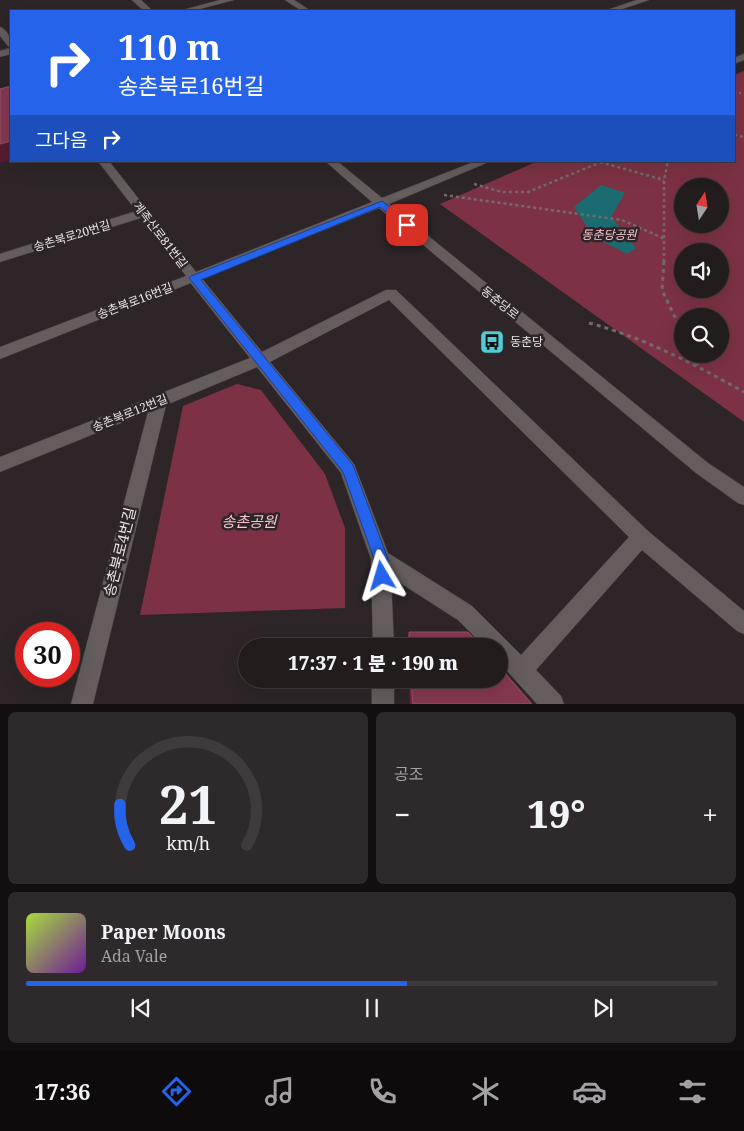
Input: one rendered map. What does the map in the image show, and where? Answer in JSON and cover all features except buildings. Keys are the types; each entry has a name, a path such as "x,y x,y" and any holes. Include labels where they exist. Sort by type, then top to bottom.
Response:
{"street":[{"path":"136,0 148,10"},
{"path":"187,10 230,0"},
{"path":"289,0 305,10"},
{"path":"611,10 644,0"},
{"path":"0,30 10,43"},
{"name":"계족산로81번길","path":"104,162 194,278 348,469 381,559 382,638"},
{"name":"동춘당로","path":"331,162 702,468 744,497"},
{"name":"송촌북로16번길","path":"0,353 382,204 484,162"},
{"name":"송촌북로20번길","path":"0,258 144,213"},
{"name":"송촌북로12번길","path":"0,466 260,360 391,293 641,537"},
{"name":"송촌북로4번길","path":"82,704 159,401"},
{"path":"522,670 641,537 744,624"},
{"path":"381,559 465,613 489,638"},
{"path":"508,657 553,704"},
{"path":"383,688 383,704"}],"path":[{"path":"474,184 502,192 528,192 600,162 664,180"},
{"path":"668,162 664,180 665,239 662,290 674,315"},
{"path":"415,190 622,220 665,239"},
{"path":"589,323 613,328 700,366 744,392"}],"green space":[{"name":"동춘당공원","path":"744,71 744,422 440,204 536,162 735,162 735,75"},
{"name":"송촌공원","path":"237,384 261,390 325,474 345,528 345,608 140,615 183,406"}],"water":[{"path":"601,185 625,193 611,217 636,248 627,254 594,237 574,207"}],"place":[{"name":"동춘당","path":"492,342"}],"route":[{"path":"382,576 381,559 348,469 194,278 382,204 407,225"}]}
